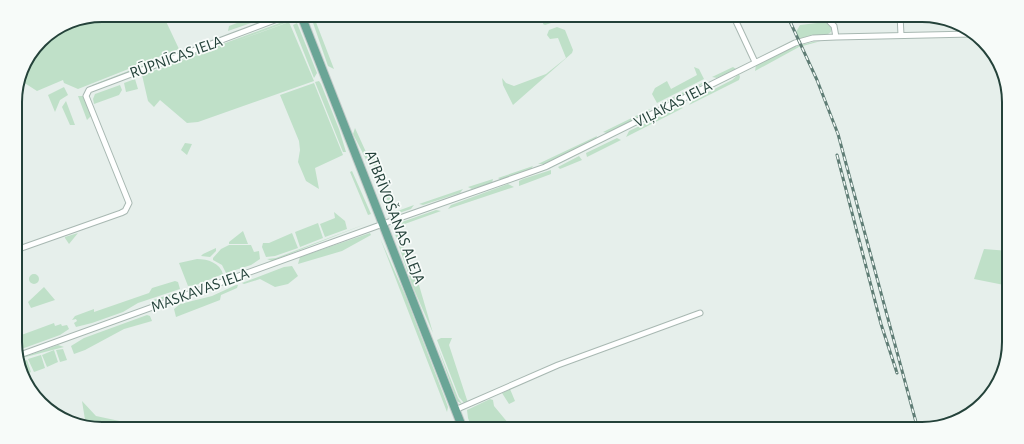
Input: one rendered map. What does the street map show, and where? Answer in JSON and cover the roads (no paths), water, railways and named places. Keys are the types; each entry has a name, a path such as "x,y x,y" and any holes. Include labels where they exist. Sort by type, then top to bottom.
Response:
{"main road":[{"name":"ATBRĪVOŠANAS ALEJA","path":"304,22 460,422"}],"street":[{"name":"RŪPNĪCAS IELA","path":"22,248 121,213 127,208 129,203 86,96 89,90 269,22"},
{"path":"736,22 755,62"},
{"path":"830,22 834,26 836,37"},
{"path":"900,22 901,35"},
{"name":"VIĻAKAS IELA","path":"383,224 546,167 755,62 799,42 813,38 964,34"},
{"name":"MASKAVAS IELA","path":"23,354 383,224"},
{"path":"455,410 558,365 700,313"}],"railway":[{"path":"790,22 817,80 838,134 916,422"},
{"path":"837,155 881,324 897,373"}]}
